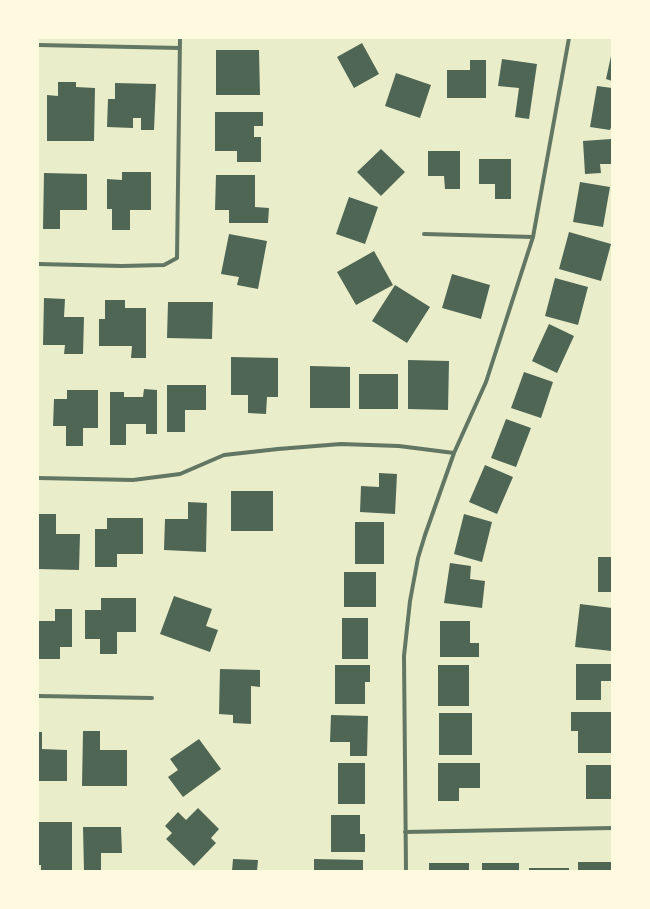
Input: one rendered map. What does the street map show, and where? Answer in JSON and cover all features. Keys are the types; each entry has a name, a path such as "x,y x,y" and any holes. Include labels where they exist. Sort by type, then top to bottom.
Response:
{"street":[{"path":"38,264 122,266 164,265 177,258 180,38"},
{"path":"406,871 404,656 410,601 418,558 454,453 486,382 533,237 568,38"},
{"path":"38,45 180,48"},
{"path":"424,234 533,237"},
{"path":"38,478 132,480 180,474 224,455 341,444 399,446 454,453"},
{"path":"38,696 152,698"},
{"path":"405,832 612,828"}],"building":[{"path":"362,43 379,74 354,88 337,57"},
{"path":"216,50 259,50 260,95 216,95"},
{"path":"612,56 612,81 606,79"},
{"path":"502,59 537,64 529,119 515,117 519,88 498,86"},
{"path":"470,60 486,60 486,98 447,98 447,70 470,70"},
{"path":"396,73 431,85 420,118 385,106"},
{"path":"58,82 76,82 76,87 95,88 94,141 47,141 47,95 58,96"},
{"path":"115,83 156,84 154,130 141,130 141,118 133,118 133,128 107,127 108,99 115,99"},
{"path":"597,86 612,88 612,125 610,130 590,127"},
{"path":"215,112 263,112 263,126 254,126 254,137 261,137 261,162 237,162 237,151 215,151"},
{"path":"611,139 612,164 600,164 601,173 585,174 583,141"},
{"path":"381,149 405,172 381,196 357,172"},
{"path":"428,151 460,151 460,189 445,189 444,176 428,176"},
{"path":"479,159 511,159 511,199 495,199 495,184 479,184"},
{"path":"122,172 151,172 151,210 130,210 130,230 112,230 112,209 107,209 107,179 122,180"},
{"path":"44,173 87,174 87,210 60,210 60,229 43,229"},
{"path":"216,175 255,175 255,207 269,208 268,223 229,223 229,210 215,210"},
{"path":"580,182 610,187 603,227 573,222"},
{"path":"349,197 378,207 365,244 336,234"},
{"path":"569,232 611,244 601,281 559,269"},
{"path":"229,234 267,241 258,289 237,285 239,277 221,274"},
{"path":"374,251 393,285 356,305 337,272"},
{"path":"452,274 490,285 481,319 442,308"},
{"path":"555,278 588,287 578,325 545,316"},
{"path":"395,285 430,307 407,343 372,321"},
{"path":"44,298 65,299 64,317 84,317 83,354 64,354 65,345 43,345"},
{"path":"105,300 125,300 125,308 146,308 146,358 131,358 132,346 99,346 99,319 105,319"},
{"path":"168,302 213,302 212,339 167,338"},
{"path":"549,324 574,336 557,373 532,361"},
{"path":"231,357 278,358 278,397 267,397 266,414 248,413 248,395 231,395"},
{"path":"408,360 449,361 448,410 408,409"},
{"path":"310,366 350,367 350,408 310,408"},
{"path":"524,372 553,382 541,418 511,408"},
{"path":"359,374 398,374 398,409 359,409"},
{"path":"167,385 206,385 206,410 185,410 185,432 167,432"},
{"path":"144,389 157,390 157,434 146,434 146,424 126,424 126,445 110,445 110,392 124,392 124,397 143,397"},
{"path":"67,390 98,390 98,428 83,428 83,446 66,446 66,426 53,426 54,399 67,399"},
{"path":"506,419 531,428 516,467 491,458"},
{"path":"485,465 513,477 497,514 469,502"},
{"path":"379,473 397,474 395,514 360,512 361,486 379,487"},
{"path":"231,491 273,491 273,531 231,531"},
{"path":"188,502 207,503 206,552 164,550 165,519 188,519"},
{"path":"38,514 56,514 56,534 80,534 79,570 38,569"},
{"path":"464,514 492,522 482,562 454,554"},
{"path":"107,518 143,518 143,554 117,554 117,567 95,567 95,529 107,529"},
{"path":"355,522 384,522 384,564 355,564"},
{"path":"598,557 612,557 612,592 598,592"},
{"path":"450,563 471,566 470,579 485,581 482,608 444,603"},
{"path":"344,572 376,572 376,607 344,607"},
{"path":"174,596 212,609 206,626 218,630 210,652 160,634"},
{"path":"101,598 136,598 136,632 117,632 117,654 100,654 100,639 85,639 85,610 101,610"},
{"path":"580,604 612,608 612,651 575,647"},
{"path":"55,609 72,609 72,647 60,647 60,659 38,659 38,621 55,621"},
{"path":"342,618 368,618 368,659 342,659"},
{"path":"440,621 470,621 470,643 479,643 479,657 440,657"},
{"path":"576,664 612,664 612,681 601,681 601,700 576,700"},
{"path":"335,665 370,665 370,682 365,682 365,704 335,704"},
{"path":"438,665 469,665 469,706 438,706"},
{"path":"220,669 260,670 260,687 251,686 251,724 233,723 233,715 219,714"},
{"path":"571,712 612,712 612,753 578,753 578,731 571,731"},
{"path":"439,713 472,713 472,755 439,755"},
{"path":"331,715 368,716 367,756 350,756 350,742 330,742"},
{"path":"83,731 100,731 100,750 127,750 127,786 82,786"},
{"path":"38,732 42,732 42,749 67,750 67,781 38,781"},
{"path":"199,739 221,769 183,797 168,777 178,770 170,759"},
{"path":"338,763 365,763 365,804 338,804"},
{"path":"438,763 480,763 480,788 459,788 459,801 438,801"},
{"path":"586,765 612,765 612,799 586,799"},
{"path":"198,808 219,829 211,838 216,843 194,866 166,839 172,833 165,826 178,812 186,820"},
{"path":"331,815 360,815 360,834 365,834 365,852 331,852"},
{"path":"38,822 72,822 72,871 41,871 41,865 38,865"},
{"path":"83,827 121,827 122,853 101,853 101,871 84,871"},
{"path":"233,859 258,860 257,871 232,871"},
{"path":"314,859 363,860 363,871 314,871"},
{"path":"578,862 612,862 612,871 578,871"},
{"path":"429,863 469,863 469,871 429,871"},
{"path":"482,863 519,863 519,871 482,871"},
{"path":"529,868 569,868 569,871 529,871"}]}
